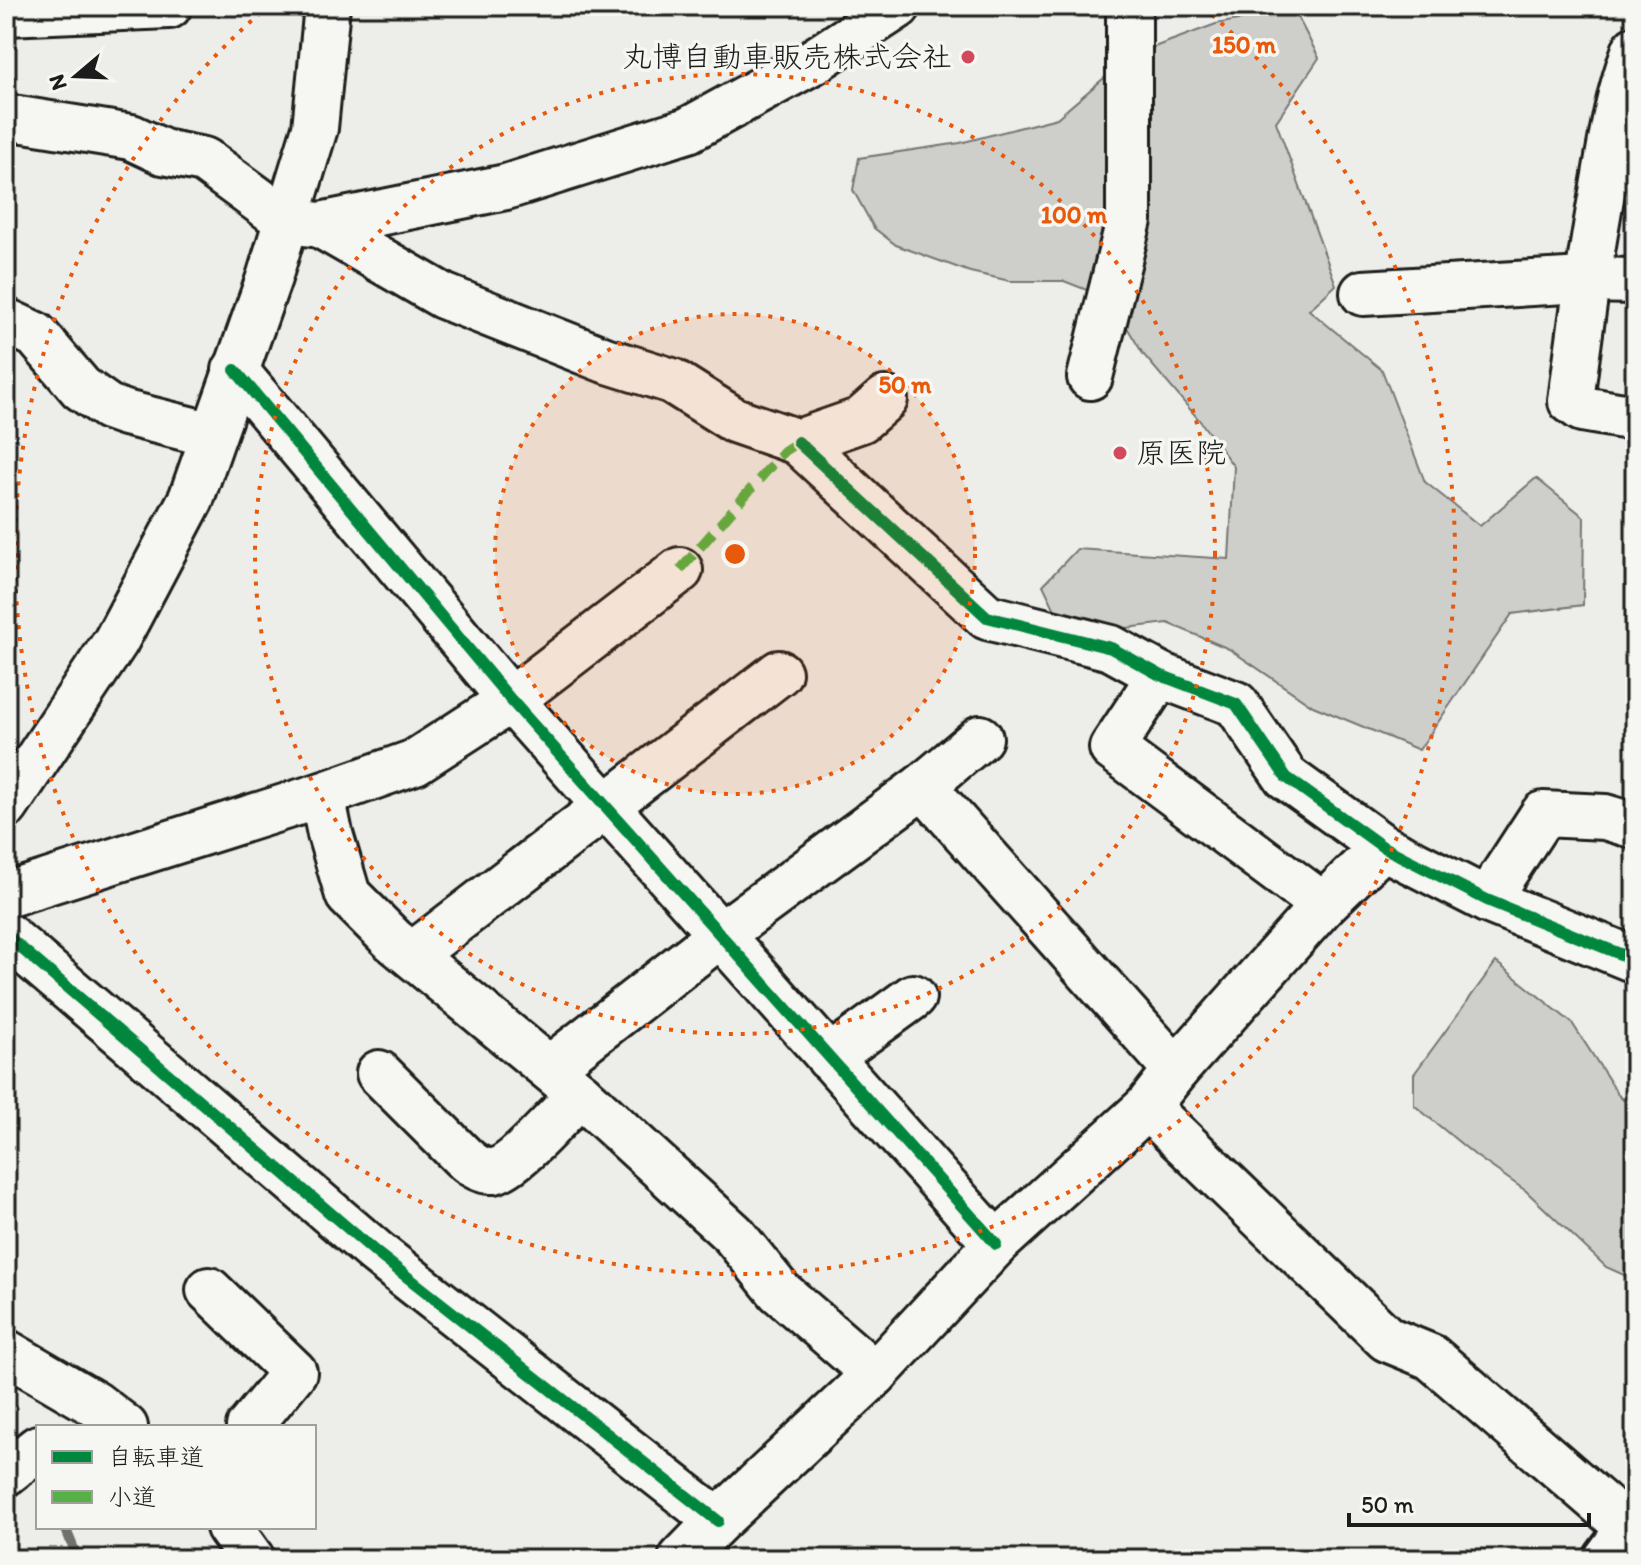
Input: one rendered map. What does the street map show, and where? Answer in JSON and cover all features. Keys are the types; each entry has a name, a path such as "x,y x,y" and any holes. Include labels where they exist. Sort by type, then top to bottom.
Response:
{"street":[{"path":"6,13 169,6"},
{"path":"6,806 116,641 191,499 235,370 303,223 327,6"},
{"path":"303,223 506,187 688,130 814,61 898,6"},
{"path":"1090,377 1129,220 1129,6"},
{"path":"1635,49 1620,96 1586,280 1571,401 1582,409 1635,418"},
{"path":"6,117 131,137 163,152 204,160 303,223 443,296 605,360 672,381 734,420 798,442 987,617 1111,648 1160,675 1236,704 1286,777 1383,847 1487,900 1635,960"},
{"path":"1363,293 1586,280 1635,281"},
{"path":"6,321 36,335 81,388 108,407 213,435"},
{"path":"235,370 511,700 996,1244"},
{"path":"798,442 861,420 885,399"},
{"path":"6,895 322,795 415,762 511,700 680,570"},
{"path":"412,955 779,673"},
{"path":"1160,675 1112,748 1323,905"},
{"path":"379,1073 475,1167 494,1171 513,1161 566,1080 719,936 923,786 980,738"},
{"path":"923,786 1176,1070"},
{"path":"322,795 348,895 393,940 566,1080 733,1234 779,1291 875,1374"},
{"path":"1487,900 1543,814 1605,817 1635,826"},
{"path":"681,1559 875,1374 996,1244 1147,1107 1176,1070 1323,905 1383,847"},
{"path":"6,935 378,1254 718,1521"},
{"path":"829,1058 913,997"},
{"path":"1147,1107 1387,1339 1431,1357 1623,1536"},
{"path":"209,1290 294,1372 251,1425"},
{"path":"6,1352 45,1425"},
{"path":"230,1529 252,1559"}],"shaded area":[{"path":"1294,10 1319,58 1276,122 1336,285 1309,310 1382,370 1425,482 1480,526 1536,478 1584,517 1583,605 1512,614 1419,750 1313,706 1229,649 1168,623 1067,635 1043,585 1077,549 1229,559 1234,467 1143,354 1110,299 1064,281 1010,281 970,272 896,245 874,228 853,190 859,158 960,143 1057,118 1130,56 1216,24"},
{"path":"1496,962 1572,1023 1620,1097 1635,1107 1635,1280 1606,1267 1526,1191 1476,1156 1414,1105 1414,1074"}],"waterway":[{"path":"6,1433 18,1452"},
{"path":"66,1529 78,1559"}],"marked path":[{"path":"680,570 784,451 798,442"}],"cycle path":[{"path":"235,370 511,700 996,1244"},
{"path":"798,442 987,617 1111,648 1160,675 1236,704 1286,777 1383,847 1487,900 1635,960"},
{"path":"6,935 378,1254 718,1521"}],"place":[{"name":"丸博自動車販売株式会社","path":"968,57"},
{"name":"原医院","path":"1120,453"}]}
